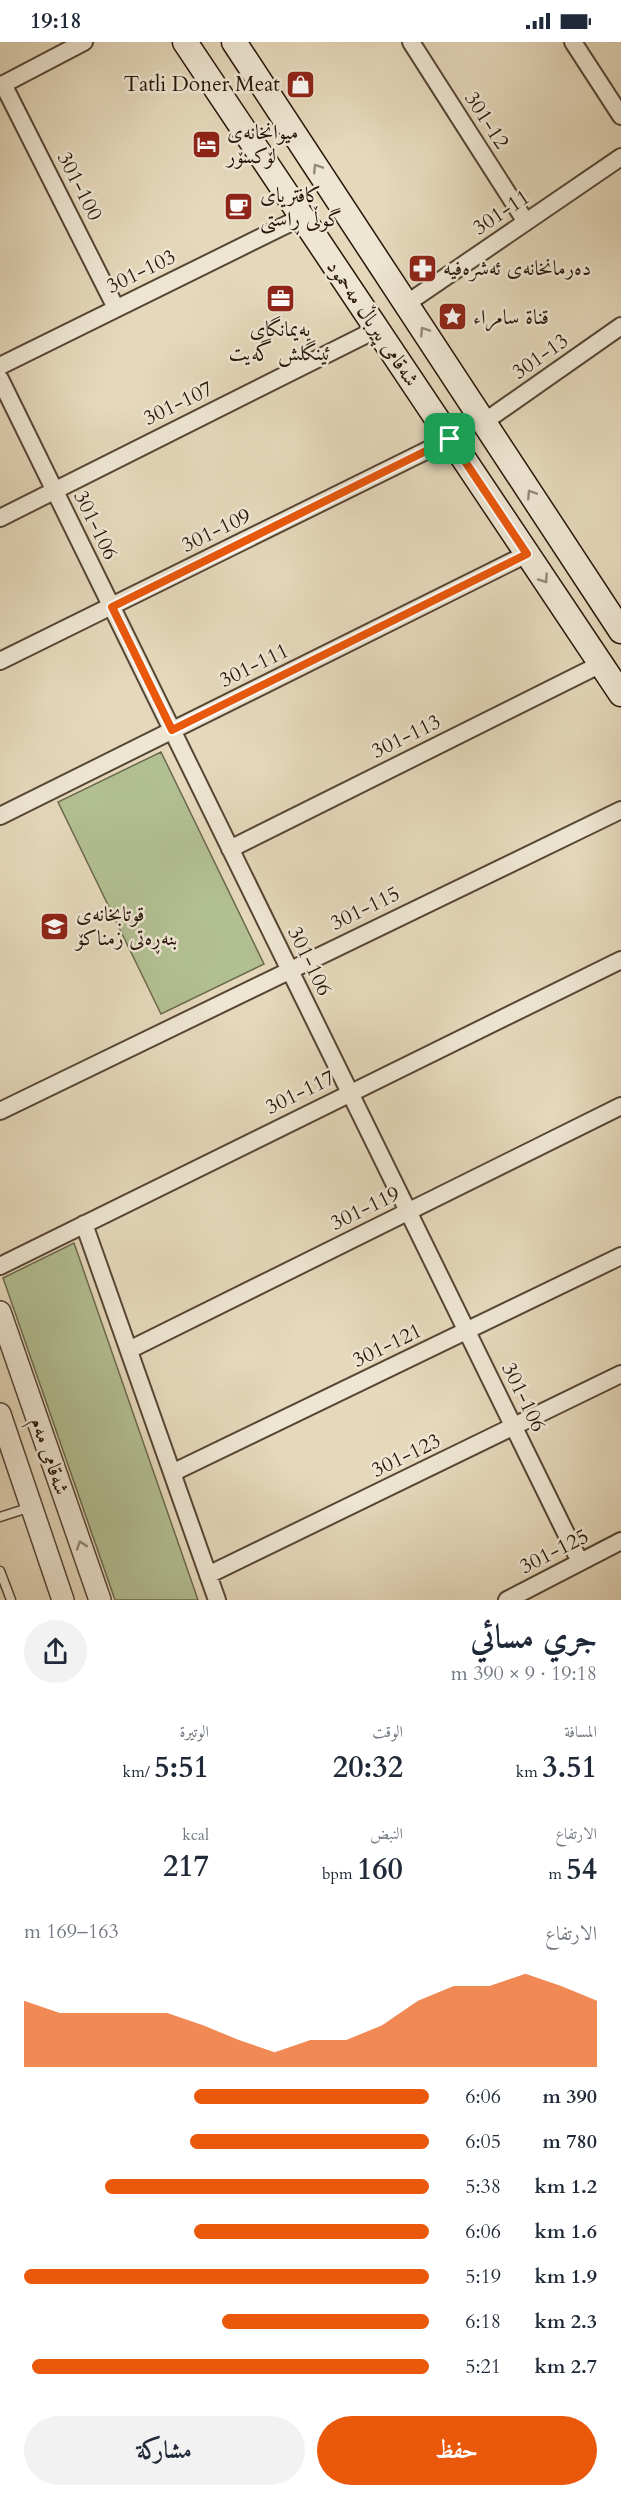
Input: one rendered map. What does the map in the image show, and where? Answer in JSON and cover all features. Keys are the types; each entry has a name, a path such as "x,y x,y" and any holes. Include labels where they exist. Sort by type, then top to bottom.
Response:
{"main road":[{"name":"شەقامی پیرباڵ مەحمود","path":"185,42 621,694"},
{"name":"شەقامی پیرباڵ مەحمود","path":"234,42 621,631"}],"street":[{"path":"2,85 84,42"},
{"name":"301-12","path":"411,42 526,222"},
{"path":"573,42 621,116"},
{"name":"301-100","path":"2,85 116,308"},
{"name":"301-11","path":"406,304 621,157"},
{"name":"301-103","path":"0,366 302,217"},
{"name":"301-13","path":"484,422 621,326"},
{"name":"301-107","path":"0,518 377,329"},
{"name":"301-106","path":"0,380 580,1562"},
{"name":"301-109","path":"0,661 450,439"},
{"name":"301-111","path":"0,816 527,554"},
{"name":"301-113","path":"230,849 601,664"},
{"name":"301-115","path":"0,1111 621,810"},
{"name":"301-117","path":"0,1266 621,960"},
{"name":"301-119","path":"129,1350 621,1106"},
{"path":"84,1224 217,1600"},
{"name":"301-121","path":"172,1473 621,1256"},
{"name":"شەقامی مەم","path":"0,1312 100,1600"},
{"name":"301-123","path":"208,1575 621,1374"},
{"path":"1,1418 34,1409"},
{"name":"شەقامی مەم","path":"1,1418 63,1600"},
{"name":"301-125","path":"507,1600 621,1541"}],"lane":[{"path":"0,1517 32,1507"},
{"path":"0,1571 11,1600"}],"green space":[{"path":"161,752 264,964 161,1014 58,802"},
{"path":"74,1243 198,1600 115,1600 3,1278"}],"place":[{"name":"Tatli Doner Meat","path":"301,84"},
{"name":"میوانخانەی لۆکسۆر","path":"206,144"},
{"name":"کافتریای گوڵی ڕاستی","path":"239,207"},
{"name":"دەرمانخانەی ئەشرەفیە","path":"422,268"},
{"name":"پەیمانگای ئینگلش گەیت","path":"280,298"},
{"name":"قناة سامراء","path":"452,317"},
{"name":"قوتابخانەی بنەڕەتی زمناکۆ","path":"55,926"}],"route":[{"path":"450,439 527,554 172,730 112,607 450,439"}]}
